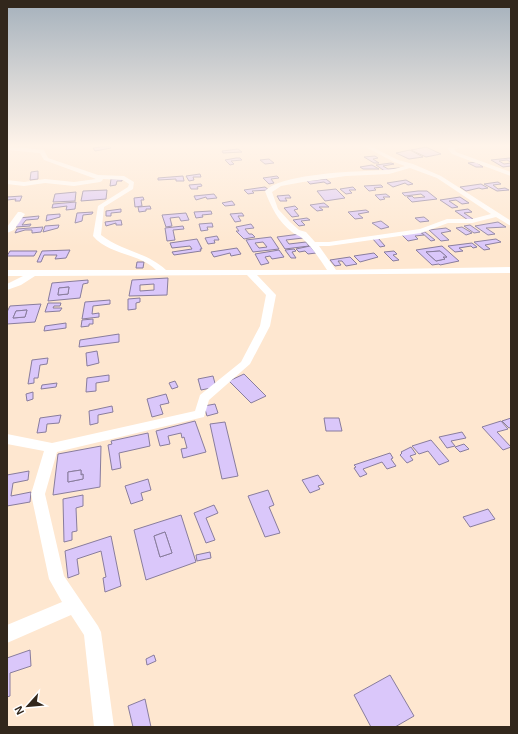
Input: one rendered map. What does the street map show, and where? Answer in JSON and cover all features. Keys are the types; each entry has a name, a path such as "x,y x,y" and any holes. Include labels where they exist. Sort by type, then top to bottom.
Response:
{"street":[{"path":"7,182 24,184 45,181 74,184 102,179"},
{"path":"127,179 132,182 131,188 101,206 97,236 102,241 112,246 140,255 157,264 164,272"},
{"path":"315,179 273,186 268,193 275,209 287,224 296,232 303,234 313,244 333,272"},
{"path":"442,179 511,224"},
{"path":"7,231 21,214"},
{"path":"313,244 329,244 421,231 447,221 472,222 496,215"},
{"path":"7,273 511,270"},
{"path":"7,439 14,439 52,448 200,414 204,398 245,364 265,326 271,294 249,272"},
{"path":"7,287 18,284 33,273"},
{"path":"52,448 38,494 57,579 92,632 104,727"},
{"path":"7,634 74,605"}],"building":[{"path":"111,179 122,179 122,181 117,181 116,185 110,186"},
{"path":"176,179 184,179 184,181 176,181"},
{"path":"264,179 271,179 274,183 269,184"},
{"path":"326,179 331,183 327,184 324,182 310,184 307,181"},
{"path":"406,180 413,184 408,185 405,183 393,187 387,183"},
{"path":"498,182 501,184 493,185 498,189 505,188 509,190 497,191 484,184"},
{"path":"201,184 202,186 197,187 198,189 191,189 189,185"},
{"path":"481,184 488,188 479,188 466,191 460,187"},
{"path":"381,185 383,187 374,188 376,190 369,191 364,186"},
{"path":"265,187 269,190 252,191 254,193 248,194 244,190"},
{"path":"353,187 356,190 349,190 352,193 346,194 340,189"},
{"path":"336,189 345,198 325,201 317,191"},
{"path":"107,190 106,199 81,201 83,191"},
{"path":"427,191 437,199 412,202 407,197 425,197 421,194 405,196 402,193"},
{"path":"76,192 75,201 53,202 55,194"},
{"path":"214,194 217,198 207,199 206,197 196,200 194,196"},
{"path":"386,194 390,197 383,197 385,199 380,200 375,195"},
{"path":"289,195 291,198 285,198 287,201 280,201 277,196"},
{"path":"22,196 20,201 15,201 16,199 7,200 7,197"},
{"path":"143,197 144,200 141,200 142,206 135,207 134,198"},
{"path":"460,197 469,203 462,204 456,200 449,201 458,207 452,208 440,200"},
{"path":"232,201 235,205 225,206 222,203"},
{"path":"76,202 75,209 66,210 67,206 52,208 53,204"},
{"path":"324,203 329,207 319,207 323,210 317,211 310,205"},
{"path":"150,206 151,209 146,209 146,211 139,212 138,207"},
{"path":"295,206 298,209 294,210 299,216 292,217 284,208"},
{"path":"121,209 121,212 111,213 111,216 106,216 106,211"},
{"path":"468,209 472,212 464,213 473,219 468,220 455,211"},
{"path":"366,210 369,212 358,214 363,218 355,219 348,212"},
{"path":"211,211 212,214 202,215 203,217 196,218 194,212"},
{"path":"93,212 92,214 83,215 82,221 75,223 77,213"},
{"path":"186,213 189,220 181,221 179,217 170,218 172,226 166,227 162,215"},
{"path":"242,213 244,216 238,216 241,221 235,222 230,214"},
{"path":"60,214 60,217 46,221 47,215"},
{"path":"39,216 38,219 26,220 22,225 31,224 30,226 16,227 19,218"},
{"path":"424,217 429,221 420,222 415,218"},
{"path":"307,218 310,220 301,221 305,225 299,226 293,220"},
{"path":"121,220 122,225 116,225 116,223 106,226 105,222"},
{"path":"381,221 389,227 381,229 372,223"},
{"path":"498,222 506,227 486,228 495,234 488,235 475,226"},
{"path":"212,223 213,227 207,227 208,230 201,231 199,224"},
{"path":"251,224 254,228 245,229 249,234 252,234 255,237 244,239 236,231 239,231 236,227"},
{"path":"59,225 58,228 43,232 45,226"},
{"path":"470,225 480,232 474,233 464,226"},
{"path":"183,226 184,229 173,230 175,240 167,241 165,228"},
{"path":"43,227 41,232 32,233 32,230 25,230 15,233 17,229"},
{"path":"462,227 472,233 466,235 456,228"},
{"path":"446,228 451,231 441,233 449,240 441,241 429,230"},
{"path":"420,232 424,235 415,236 418,239 408,241 401,234"},
{"path":"421,232 425,232 435,240 431,241"},
{"path":"300,234 303,238 286,240 289,244 306,242 309,246 285,249 277,237"},
{"path":"217,236 219,240 214,240 215,243 208,244 205,238"},
{"path":"271,237 279,249 253,252 246,240","holes":["263,242 267,247 259,248 255,243"]},
{"path":"372,238 378,238 385,246 380,247"},
{"path":"197,239 202,249 200,249 201,251 174,255 172,252 192,249 190,246 172,248 170,243"},
{"path":"496,239 501,242 485,245 490,249 484,250 474,242"},
{"path":"472,243 477,247 473,248 471,246 459,248 463,251 455,252 448,246"},
{"path":"310,246 316,253 308,254 305,251 299,252 296,249"},
{"path":"442,246 459,261 432,265 416,250","holes":["440,251 447,257 443,257 445,259 436,261 426,252"]},
{"path":"237,248 241,254 231,256 230,253 214,257 211,252"},
{"path":"294,249 296,251 292,252 296,258 291,258 285,250"},
{"path":"70,250 66,258 55,259 57,255 44,255 41,262 37,262 42,251"},
{"path":"279,250 284,257 272,259 270,256 265,257 269,263 261,265 255,254"},
{"path":"10,251 37,251 34,256 7,256"},
{"path":"394,251 397,254 393,255 399,260 393,261 384,252"},
{"path":"440,251 447,257 443,257 445,259 436,261 426,252"},
{"path":"374,253 378,257 360,262 354,256"},
{"path":"350,257 357,264 346,266 342,261 338,261 341,265 335,266 330,260"},
{"path":"137,262 144,262 143,268 136,268"},
{"path":"168,278 167,295 129,296 132,280","holes":["154,284 154,290 140,291 140,285"]},
{"path":"88,280 88,283 83,284 80,298 48,301 52,283","holes":["69,287 68,294 58,295 59,288"]},
{"path":"69,287 68,294 58,295 59,288"},
{"path":"140,298 140,302 136,303 136,309 128,310 128,299"},
{"path":"110,300 110,304 93,306 92,314 99,313 99,317 82,319 85,302"},
{"path":"48,303 61,303 60,306 54,306 53,308 62,308 60,311 45,312"},
{"path":"41,304 35,322 7,324 7,312 10,306","holes":["27,310 25,317 13,318 16,311"]},
{"path":"27,310 25,317 13,318 16,311"},
{"path":"93,319 93,324 81,327 82,320"},
{"path":"66,323 66,328 44,331 45,326"},
{"path":"119,334 119,342 79,347 80,340"},
{"path":"97,351 99,363 87,366 86,353"},
{"path":"48,358 47,364 40,365 38,378 34,378 34,383 28,384 32,360"},
{"path":"244,374 266,396 251,403 229,381"},
{"path":"109,375 109,381 96,383 96,391 86,392 87,378"},
{"path":"213,376 216,387 201,390 198,379"},
{"path":"175,381 178,387 172,389 169,383"},
{"path":"57,383 56,387 41,389 42,385"},
{"path":"33,392 33,399 27,401 26,394"},
{"path":"166,394 169,403 160,405 163,414 152,417 147,399"},
{"path":"215,404 218,413 207,416 204,406"},
{"path":"112,406 113,412 98,415 98,423 90,425 89,411"},
{"path":"61,415 59,423 47,424 46,432 37,433 40,418"},
{"path":"324,418 339,418 342,431 326,431"},
{"path":"511,418 511,427 509,428 502,421"},
{"path":"195,421 206,452 183,458 181,449 187,448 184,437 182,438 181,433 168,436 170,444 160,446 156,431"},
{"path":"501,421 508,429 497,432 511,447 503,450 482,427"},
{"path":"225,422 238,476 222,479 210,424"},
{"path":"462,432 466,438 451,441 455,446 447,448 439,437"},
{"path":"148,433 150,446 119,453 121,468 112,470 108,445 112,444 111,441"},
{"path":"431,440 449,461 439,465 428,451 419,454 412,446"},
{"path":"464,444 469,449 460,452 455,447"},
{"path":"101,446 100,487 53,495 58,454","holes":["81,470 81,475 83,474 83,479 68,482 68,472"]},
{"path":"411,447 416,454 410,456 413,460 407,463 400,455 402,453 401,452"},
{"path":"390,453 393,458 391,459 396,466 387,469 382,462 363,469 367,474 360,477 354,468 356,467 354,465"},
{"path":"81,470 83,479 68,482 68,472"},
{"path":"29,471 28,480 13,483 11,496 31,492 30,502 7,506 7,475"},
{"path":"318,475 324,484 318,486 320,489 310,493 302,480"},
{"path":"148,479 151,490 141,493 143,500 131,504 125,486"},
{"path":"268,490 274,505 269,507 280,533 265,537 248,496"},
{"path":"83,495 83,506 76,508 77,531 72,532 72,540 64,542 63,499"},
{"path":"214,505 218,513 206,518 215,540 206,543 194,513"},
{"path":"488,509 495,519 470,527 463,517"},
{"path":"181,515 196,562 146,580 134,530","holes":["165,532 172,553 160,557 154,536"]},
{"path":"165,532 172,553 160,557 154,536"},
{"path":"111,536 121,586 105,592 103,578 106,577 101,551 77,559 79,574 68,578 65,551"},
{"path":"210,552 211,558 197,561 196,555"},
{"path":"30,650 31,666 10,673 10,696 7,697 7,658"},
{"path":"154,655 156,661 147,665 146,659"},
{"path":"390,675 414,716 395,727 371,727 354,695"},
{"path":"145,699 151,727 133,727 128,706"}]}
